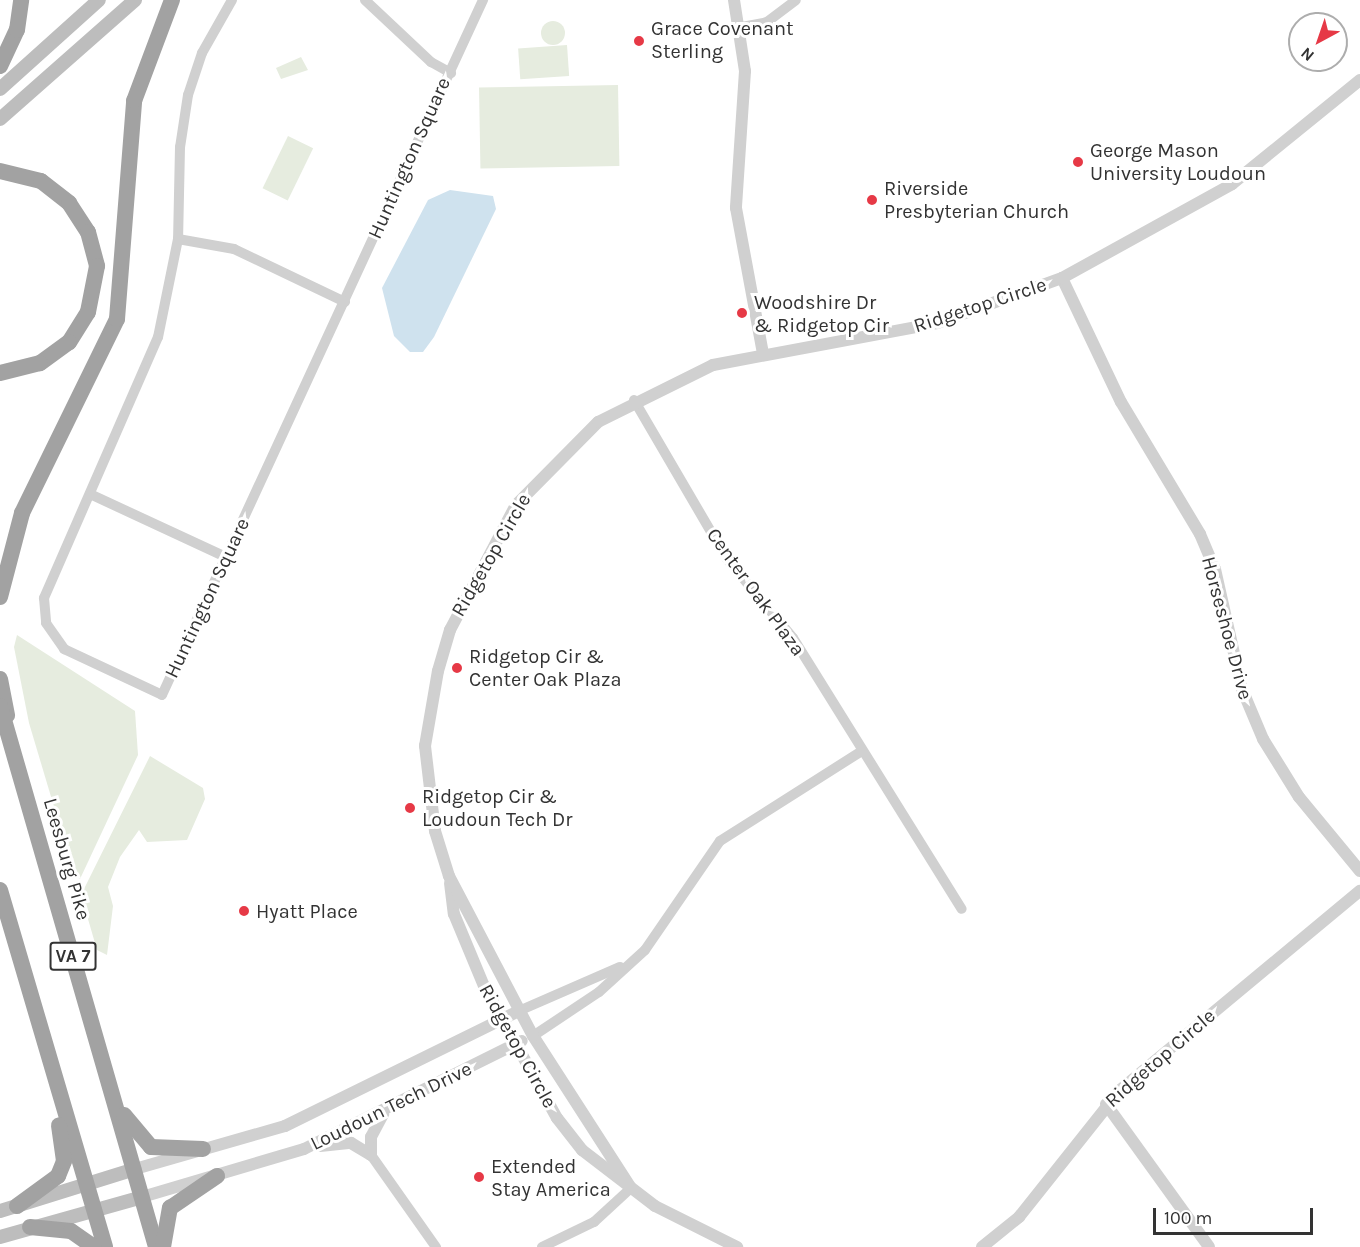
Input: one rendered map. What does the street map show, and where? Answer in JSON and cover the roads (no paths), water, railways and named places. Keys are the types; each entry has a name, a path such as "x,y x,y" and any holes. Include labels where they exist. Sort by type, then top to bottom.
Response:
{"highway":[{"path":"0,66 17,30 21,0"},
{"path":"0,597 27,502 117,319 134,101 172,0"},
{"path":"0,171 41,182 69,203 88,232 97,266 88,312 69,342 40,363 0,373"},
{"path":"0,679 12,743"},
{"name":"Leesburg Pike","path":"0,706 142,1197"},
{"name":"VA 7","path":"0,890 45,1051 105,1247"},
{"path":"0,903 12,933"},
{"path":"17,1206 48,1187 64,1161 45,1051"},
{"path":"115,1100 151,1147 203,1149"},
{"path":"163,1247 170,1208 217,1176"},
{"name":"VA 7","path":"142,1197 156,1247"},
{"path":"30,1227 71,1232 94,1247"}],"main road":[{"path":"0,89 99,0"},
{"path":"0,119 135,0"},
{"path":"0,1211 135,1169"},
{"path":"0,1237 142,1197"}],"street":[{"name":"Huntington Square","path":"232,0 202,53 188,95 180,147 178,239 158,338 48,584 46,622 64,649 162,695 451,73 431,62 365,0"},
{"path":"451,73 483,0"},
{"path":"735,0 742,27 745,71 736,208 763,354"},
{"path":"742,27 767,21 796,0"},
{"name":"Ridgetop Circle","path":"737,1247 679,1220 631,1188 582,1150 557,1119 501,1017 454,914 449,876 435,831 425,757 429,707 450,630 531,486 585,431 634,400 713,365 937,323 1062,278 1232,184 1360,80"},
{"path":"178,239 234,249 345,302"},
{"name":"Horseshoe Drive","path":"1062,278 1121,402 1200,534 1215,569 1242,689 1263,739 1299,797 1360,871"},
{"name":"Center Oak Plaza","path":"634,400 727,559 793,638 962,909"},
{"path":"90,494 226,557"},
{"path":"533,1036 629,964 659,935 720,841 862,751"},
{"name":"Ridgetop Circle","path":"449,876 533,1036 631,1188"},
{"name":"Ridgetop Circle","path":"982,1247 1019,1217 1106,1104 1360,891"},
{"path":"520,1011 629,964"},
{"name":"Loudoun Tech Drive","path":"135,1169 285,1126 501,1017 520,1011"},
{"name":"Loudoun Tech Drive","path":"142,1197 304,1149 386,1111 533,1036"},
{"path":"1106,1104 1209,1247"},
{"path":"371,1155 372,1131 386,1111"},
{"path":"304,1149 351,1143 371,1155 436,1247"},
{"path":"542,1247 594,1222 631,1188"}],"water":[{"path":"450,190 493,196 496,209 434,337 423,352 410,352 394,336 382,288 428,200"}],"place":[{"name":"Grace Covenant Sterling","path":"639,41"},
{"name":"George Mason University Loudoun","path":"1078,162"},
{"name":"Riverside Presbyterian Church","path":"872,200"},
{"name":"Woodshire Dr & Ridgetop Cir","path":"742,313"},
{"name":"Ridgetop Cir & Center Oak Plaza","path":"457,668"},
{"name":"Ridgetop Cir & Loudoun Tech Dr","path":"410,808"},
{"name":"Hyatt Place","path":"244,911"},
{"name":"Extended Stay America","path":"479,1177"}]}
